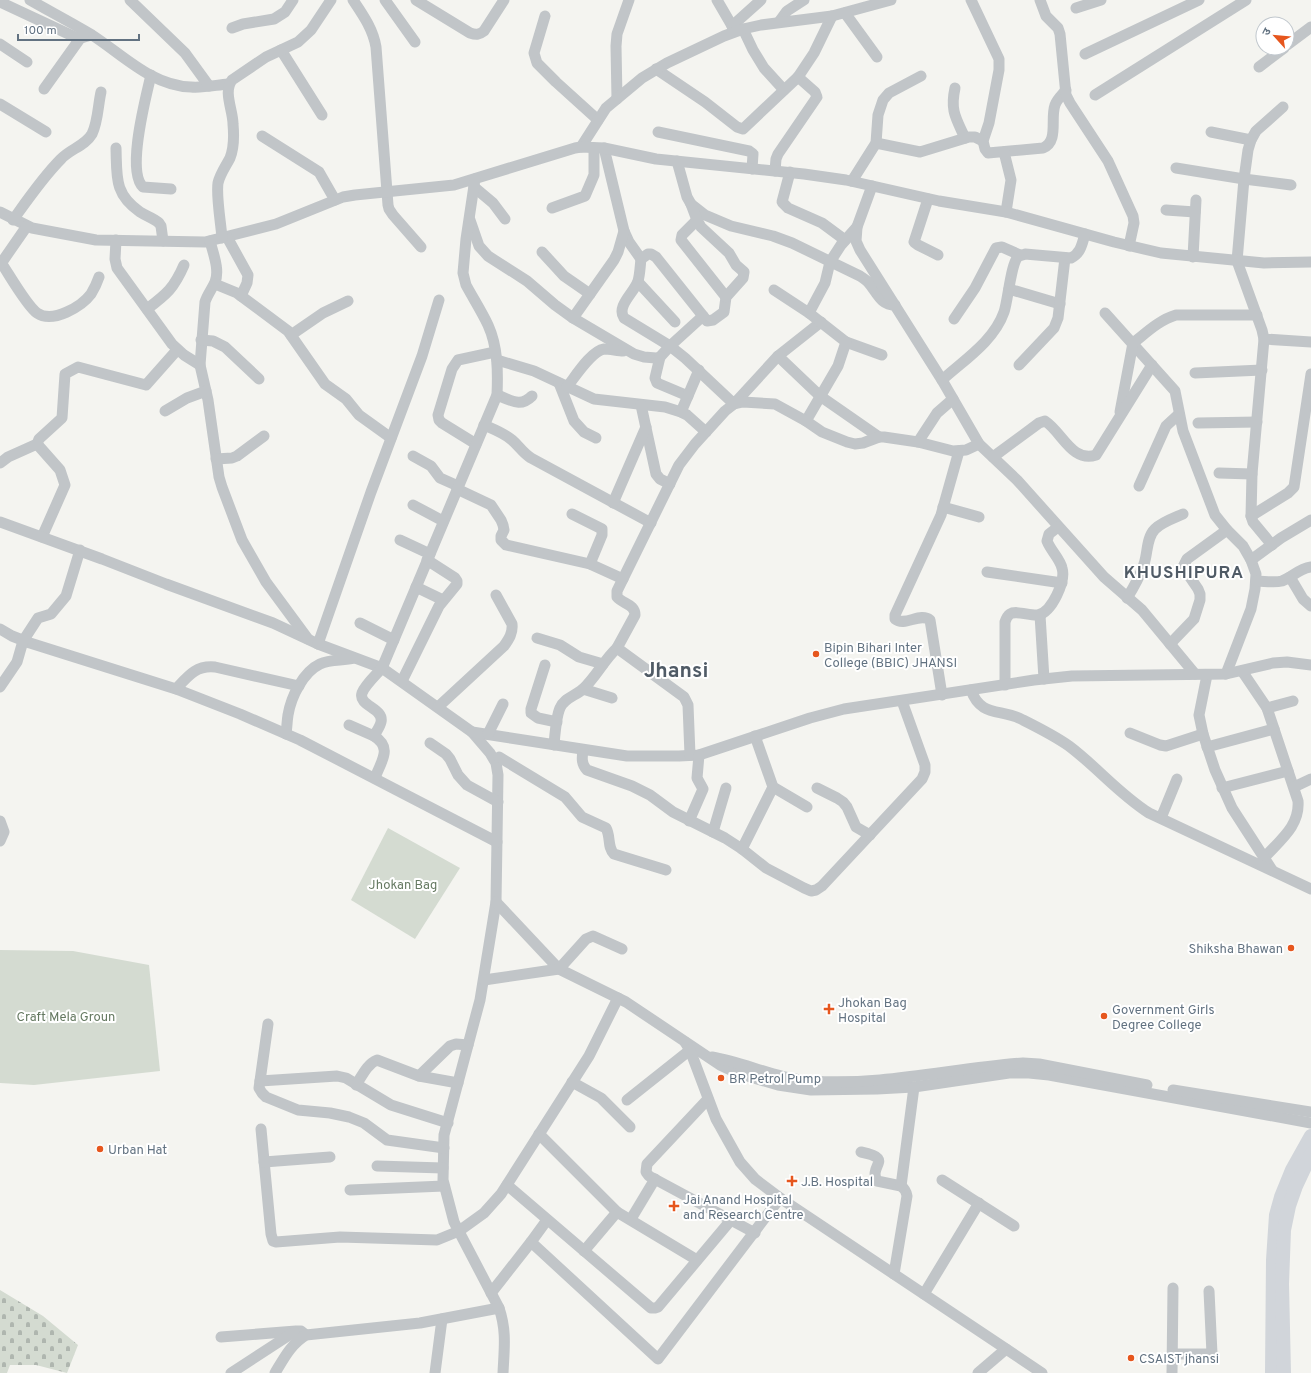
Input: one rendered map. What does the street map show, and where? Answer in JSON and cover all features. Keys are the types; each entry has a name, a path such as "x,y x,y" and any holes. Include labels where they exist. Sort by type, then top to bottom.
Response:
{"main road":[{"path":"1272,1373 1273,1260 1276,1214 1292,1170 1311,1136"},
{"path":"1284,1373 1282,1284 1284,1230 1289,1206 1296,1186 1311,1154"}],"street":[{"path":"30,0 158,79 191,88 228,84 266,57 298,42 305,36 331,0"},
{"path":"130,0 185,53 209,86"},
{"path":"232,28 242,24 274,19 285,12 293,0"},
{"path":"353,0 368,25 376,47 387,192 390,209 421,247"},
{"path":"385,0 415,42"},
{"path":"416,0 428,3 470,33 480,34 484,31 504,0"},
{"path":"617,99 617,40 629,0"},
{"path":"718,0 764,68 784,90"},
{"path":"737,29 761,0"},
{"path":"779,22 787,11 804,0"},
{"path":"581,147 606,108 642,78 667,63 737,29 779,22 832,16 891,0"},
{"path":"970,0 999,59 999,70 989,123 983,141 985,150 988,153 1043,148 1048,146 1053,138 1052,113 1055,104 1066,90"},
{"path":"1040,0 1046,16 1058,28 1060,34 1066,90 1070,104 1102,150 1114,172 1133,216 1134,223 1129,246"},
{"path":"1076,8 1101,0"},
{"path":"1085,54 1199,0"},
{"path":"1095,95 1246,0"},
{"path":"0,2 76,37 86,35"},
{"path":"845,13 877,57"},
{"path":"545,16 534,53 537,63 598,120"},
{"path":"656,69 705,102 740,129 743,129 798,77 814,53 832,16"},
{"path":"1295,40 1311,27"},
{"path":"44,89 86,35"},
{"path":"0,44 26,62"},
{"path":"281,50 322,115"},
{"path":"1259,67 1273,56"},
{"path":"151,75 137,140 138,180 143,187 171,189"},
{"path":"852,181 876,143 878,115 883,100 890,93 921,76"},
{"path":"774,171 778,154 817,97 815,92 798,77"},
{"path":"228,84 233,116 232,150 221,174 218,187 225,238 248,275 247,282 241,296"},
{"path":"955,88 952,106 965,138"},
{"path":"13,220 35,190 61,159 67,153 83,144 91,135 94,128 101,92"},
{"path":"0,104 46,132"},
{"path":"1272,545 1253,522 1251,516 1252,474 1264,339 1257,315 1237,261 1248,150 1256,131 1283,107"},
{"path":"658,132 749,151 753,154 752,169"},
{"path":"1211,132 1251,140"},
{"path":"262,136 319,172 335,200"},
{"path":"876,143 920,152 965,138 975,137 983,141"},
{"path":"0,212 13,220 43,231 96,240 210,241 276,224 335,200 355,195 474,183 581,147 599,148 656,159 790,172 852,181 928,199 1006,212 1161,254 1264,263 1311,262"},
{"path":"116,148 118,186 129,202 139,211 159,223 161,226 163,241"},
{"path":"552,208 585,196 594,175 599,148"},
{"path":"599,148 624,231 629,242 641,259 638,282 622,308 621,314 624,318 670,346 699,370 734,404"},
{"path":"1004,152 1011,180 1006,212"},
{"path":"641,259 648,254 656,257 703,316 711,322 724,312 726,297 743,278 744,272 736,264 729,253 706,233 697,220 687,197 677,161"},
{"path":"1176,168 1291,185"},
{"path":"790,172 782,202 788,208 822,223 845,240"},
{"path":"474,183 493,203 505,219"},
{"path":"374,736 381,722 380,717 378,712 362,699 362,694 382,668 496,395 498,379 496,356 488,326 463,279 466,239 474,183"},
{"path":"872,186 857,227 856,241 860,250 942,380 979,444 1017,480 1104,578 1142,610 1195,674"},
{"path":"928,199 914,242 938,255"},
{"path":"1193,257 1196,200"},
{"path":"691,204 705,215 730,226 773,236 792,243 849,270 868,281 882,301 889,305 895,305"},
{"path":"1166,210 1195,212"},
{"path":"470,219 482,252 527,281 573,318 627,352"},
{"path":"697,220 682,235 681,240 726,297"},
{"path":"27,226 1,264 32,309 40,315 55,316 67,312 90,295 99,277"},
{"path":"809,313 826,283 830,262 845,240 857,227"},
{"path":"573,318 614,260 624,231"},
{"path":"954,319 975,288 996,248 1002,247 1020,255 1025,254 1071,258 1076,256 1080,250 1085,234"},
{"path":"116,240 115,259 117,268 177,350 200,365"},
{"path":"210,241 217,277 215,284 205,302 200,365 222,487 242,540 266,582 313,642"},
{"path":"542,252 571,282 590,294"},
{"path":"942,380 983,344 995,330 1004,313 1013,267 1016,259 1020,255"},
{"path":"1019,365 1054,328 1058,318 1065,258"},
{"path":"147,309 168,293 178,279 184,265"},
{"path":"638,282 675,322"},
{"path":"215,284 241,296 288,331 325,384 346,399 359,415 391,438"},
{"path":"1009,289 1060,304"},
{"path":"774,290 809,313 846,342 882,355"},
{"path":"313,642 422,356 439,300"},
{"path":"292,335 323,313 348,301"},
{"path":"1105,314 1133,343 1175,391 1182,431 1215,515 1243,546 1251,560 1256,574 1251,609 1226,674"},
{"path":"1119,419 1133,343 1160,322 1176,315 1257,315"},
{"path":"563,385 598,351 605,349 656,358 703,316"},
{"path":"554,745 559,709 568,698 583,689 617,648 635,615 635,610 632,606 620,600 617,596 617,591 679,464 688,451 778,356 821,322"},
{"path":"1264,339 1311,342"},
{"path":"201,340 213,341 225,347 259,379"},
{"path":"806,421 838,366 846,342"},
{"path":"0,463 8,457 37,444 39,439 62,418 65,374 78,367 146,385 177,350"},
{"path":"476,444 442,423 439,420 438,415 452,369 458,360 496,356 534,371 594,399 665,407 681,412 687,415 706,432"},
{"path":"660,356 656,378 657,384 688,396"},
{"path":"778,356 820,396 879,437 918,442 953,451 966,450 979,444"},
{"path":"993,457 1039,423 1045,421 1074,451 1081,455 1092,456 1099,452 1152,365"},
{"path":"681,412 699,370"},
{"path":"1195,373 1262,370"},
{"path":"1251,516 1288,493 1294,487 1311,374"},
{"path":"563,385 574,421 584,432 596,438"},
{"path":"164,411 187,398 206,392"},
{"path":"496,395 519,403 527,401 532,396"},
{"path":"918,442 937,413 953,399"},
{"path":"734,404 743,402 775,404 806,421 822,432 855,444 863,443 879,437"},
{"path":"641,405 656,474 660,479 670,484"},
{"path":"1139,486 1166,426 1179,414"},
{"path":"1198,423 1257,422"},
{"path":"484,425 508,437 520,450 531,458 651,523"},
{"path":"613,502 646,427"},
{"path":"216,459 232,458 237,456 264,436"},
{"path":"37,444 60,470 65,485 42,536"},
{"path":"942,695 930,620 928,618 924,618 901,622 895,619 895,615 943,507 959,451"},
{"path":"413,456 431,466 440,478 491,505 501,520 504,530 501,540 506,545 590,564 623,579"},
{"path":"1219,473 1252,474"},
{"path":"413,505 443,521"},
{"path":"943,507 979,517"},
{"path":"572,514 602,529 602,535 590,564"},
{"path":"1127,598 1144,566 1149,539 1152,534 1161,524 1183,514"},
{"path":"1251,560 1311,520"},
{"path":"0,522 80,550 166,584 273,623 313,642 382,668 472,732 498,760 565,797 582,818 606,828 610,848 614,854 666,870"},
{"path":"1004,685 1005,622 1007,617 1014,613 1040,615 1047,610 1062,584 1062,566 1047,541 1050,534 1058,527"},
{"path":"1170,644 1194,619 1200,600 1198,589 1184,570 1184,563 1187,559 1227,530"},
{"path":"400,540 428,557 455,578 458,584 443,600 402,681"},
{"path":"0,687 17,662 23,640 38,618 51,614 66,596 80,550"},
{"path":"1256,581 1276,582 1290,577 1302,569 1311,567"},
{"path":"987,572 1062,584"},
{"path":"1290,577 1304,599 1311,606"},
{"path":"416,587 443,600"},
{"path":"438,707 504,646 510,637 512,624 496,595"},
{"path":"1040,615 1044,679"},
{"path":"360,623 394,640"},
{"path":"0,629 23,640 176,689 240,714 286,734 375,778 497,842"},
{"path":"537,638 560,645 579,657 603,664"},
{"path":"617,648 684,697 688,705 697,778 703,789 689,821"},
{"path":"286,734 289,708 299,686 312,670 320,664 354,658"},
{"path":"472,732 627,756 694,755 810,718 844,709 1044,679 1072,676 1226,674 1286,662 1311,666"},
{"path":"545,665 531,713 538,718 557,722"},
{"path":"176,689 188,676 199,668 206,666 299,686"},
{"path":"1242,671 1267,708 1298,800 1299,810 1293,827 1264,858"},
{"path":"1207,675 1199,715 1207,747 1222,788 1232,808 1272,871"},
{"path":"583,689 612,698"},
{"path":"971,690 975,699 985,709 1017,717 1060,740 1076,752 1128,798 1149,812 1311,889"},
{"path":"583,750 582,762 587,770 641,790 673,812 713,832 742,849 774,873 811,891 822,886 922,779 925,772 925,765 902,700"},
{"path":"1267,708 1293,701"},
{"path":"488,734 503,704"},
{"path":"349,725 381,740 385,753 375,778"},
{"path":"1207,747 1274,729"},
{"path":"1130,733 1166,746 1203,734"},
{"path":"756,736 773,787 807,807"},
{"path":"503,1373 505,1338 504,1322 499,1308 454,1222 444,1186 443,1168 444,1135 480,1000 496,902 498,760 508,738"},
{"path":"430,743 446,754 458,775 467,785 498,802"},
{"path":"1222,788 1288,771"},
{"path":"1161,818 1178,779"},
{"path":"1294,787 1311,779"},
{"path":"742,849 773,787"},
{"path":"713,832 726,788"},
{"path":"817,788 843,802 847,807 856,827 870,835"},
{"path":"0,821 4,832 0,841"},
{"path":"496,902 559,969 618,998 688,1046 708,1056 727,1070 778,1085 818,1090 877,1089 914,1087 1009,1073 1029,1073 1049,1075 1311,1123"},
{"path":"484,980 559,969 586,939 593,936 622,949"},
{"path":"261,1129 271,1234 272,1239 276,1242 340,1237 428,1241 444,1238 459,1231 484,1213 494,1203 507,1185 588,1056 618,998"},
{"path":"268,1024 259,1088 266,1097 298,1110 330,1113 349,1117 364,1123 387,1140 444,1148"},
{"path":"418,1076 450,1046 456,1044 468,1045"},
{"path":"688,1046 716,1119 740,1162 755,1179 780,1198 1042,1373"},
{"path":"627,1100 688,1046"},
{"path":"708,1056 785,1078 811,1082 842,1082 915,1076 1010,1064 1039,1064 1166,1089 1311,1112"},
{"path":"356,1085 368,1066 376,1060 418,1076 458,1082"},
{"path":"260,1081 337,1076 346,1078 391,1105 448,1123"},
{"path":"572,1082 601,1098 630,1127"},
{"path":"901,1186 914,1087"},
{"path":"708,1099 647,1164 646,1172 649,1176 755,1233"},
{"path":"539,1134 617,1212 697,1260"},
{"path":"861,1152 878,1157 879,1160 875,1175 877,1181 901,1186 904,1188 907,1196 894,1274"},
{"path":"264,1162 330,1157"},
{"path":"377,1166 443,1168"},
{"path":"631,1220 655,1178"},
{"path":"942,1180 1014,1226"},
{"path":"507,1185 647,1306 654,1308 658,1307 731,1220"},
{"path":"350,1190 444,1186"},
{"path":"530,1242 658,1359 755,1233 780,1198"},
{"path":"924,1294 979,1203"},
{"path":"584,1251 617,1212"},
{"path":"491,1293 547,1220"},
{"path":"1172,1373 1173,1288"},
{"path":"1172,1354 1212,1354 1210,1291"},
{"path":"221,1337 301,1333 420,1323 499,1308"},
{"path":"435,1373 442,1319"},
{"path":"231,1373 301,1333"},
{"path":"275,1373 301,1333"},
{"path":"978,1373 1006,1349"}],"green space":[{"name":"Jhokan Bag","path":"388,828 460,868 415,939 351,900"},
{"name":"Craft Mela Groun","path":"0,950 73,951 149,965 160,1071 34,1085 0,1083"},
{"path":"0,1290 43,1316 78,1345 67,1373 36,1365 10,1365 7,1373 0,1373"}],"place":[{"name":"Bipin Bihari Inter College (BBIC) JHANSI","path":"816,654"},
{"name":"Shiksha Bhawan","path":"1291,948"},
{"name":"Jhokan Bag Hospital","path":"829,1009"},
{"name":"Government Girls Degree College","path":"1104,1016"},
{"name":"BR Petrol Pump","path":"721,1078"},
{"name":"Urban Hat","path":"100,1149"},
{"name":"J.B. Hospital","path":"792,1181"},
{"name":"Jai Anand Hospital and Research Centre","path":"674,1206"},
{"name":"CSAIST jhansi","path":"1131,1358"}],"district":[{"name":"KHUSHIPURA","path":"1184,572"},
{"name":"Jhansi","path":"676,670"}]}
